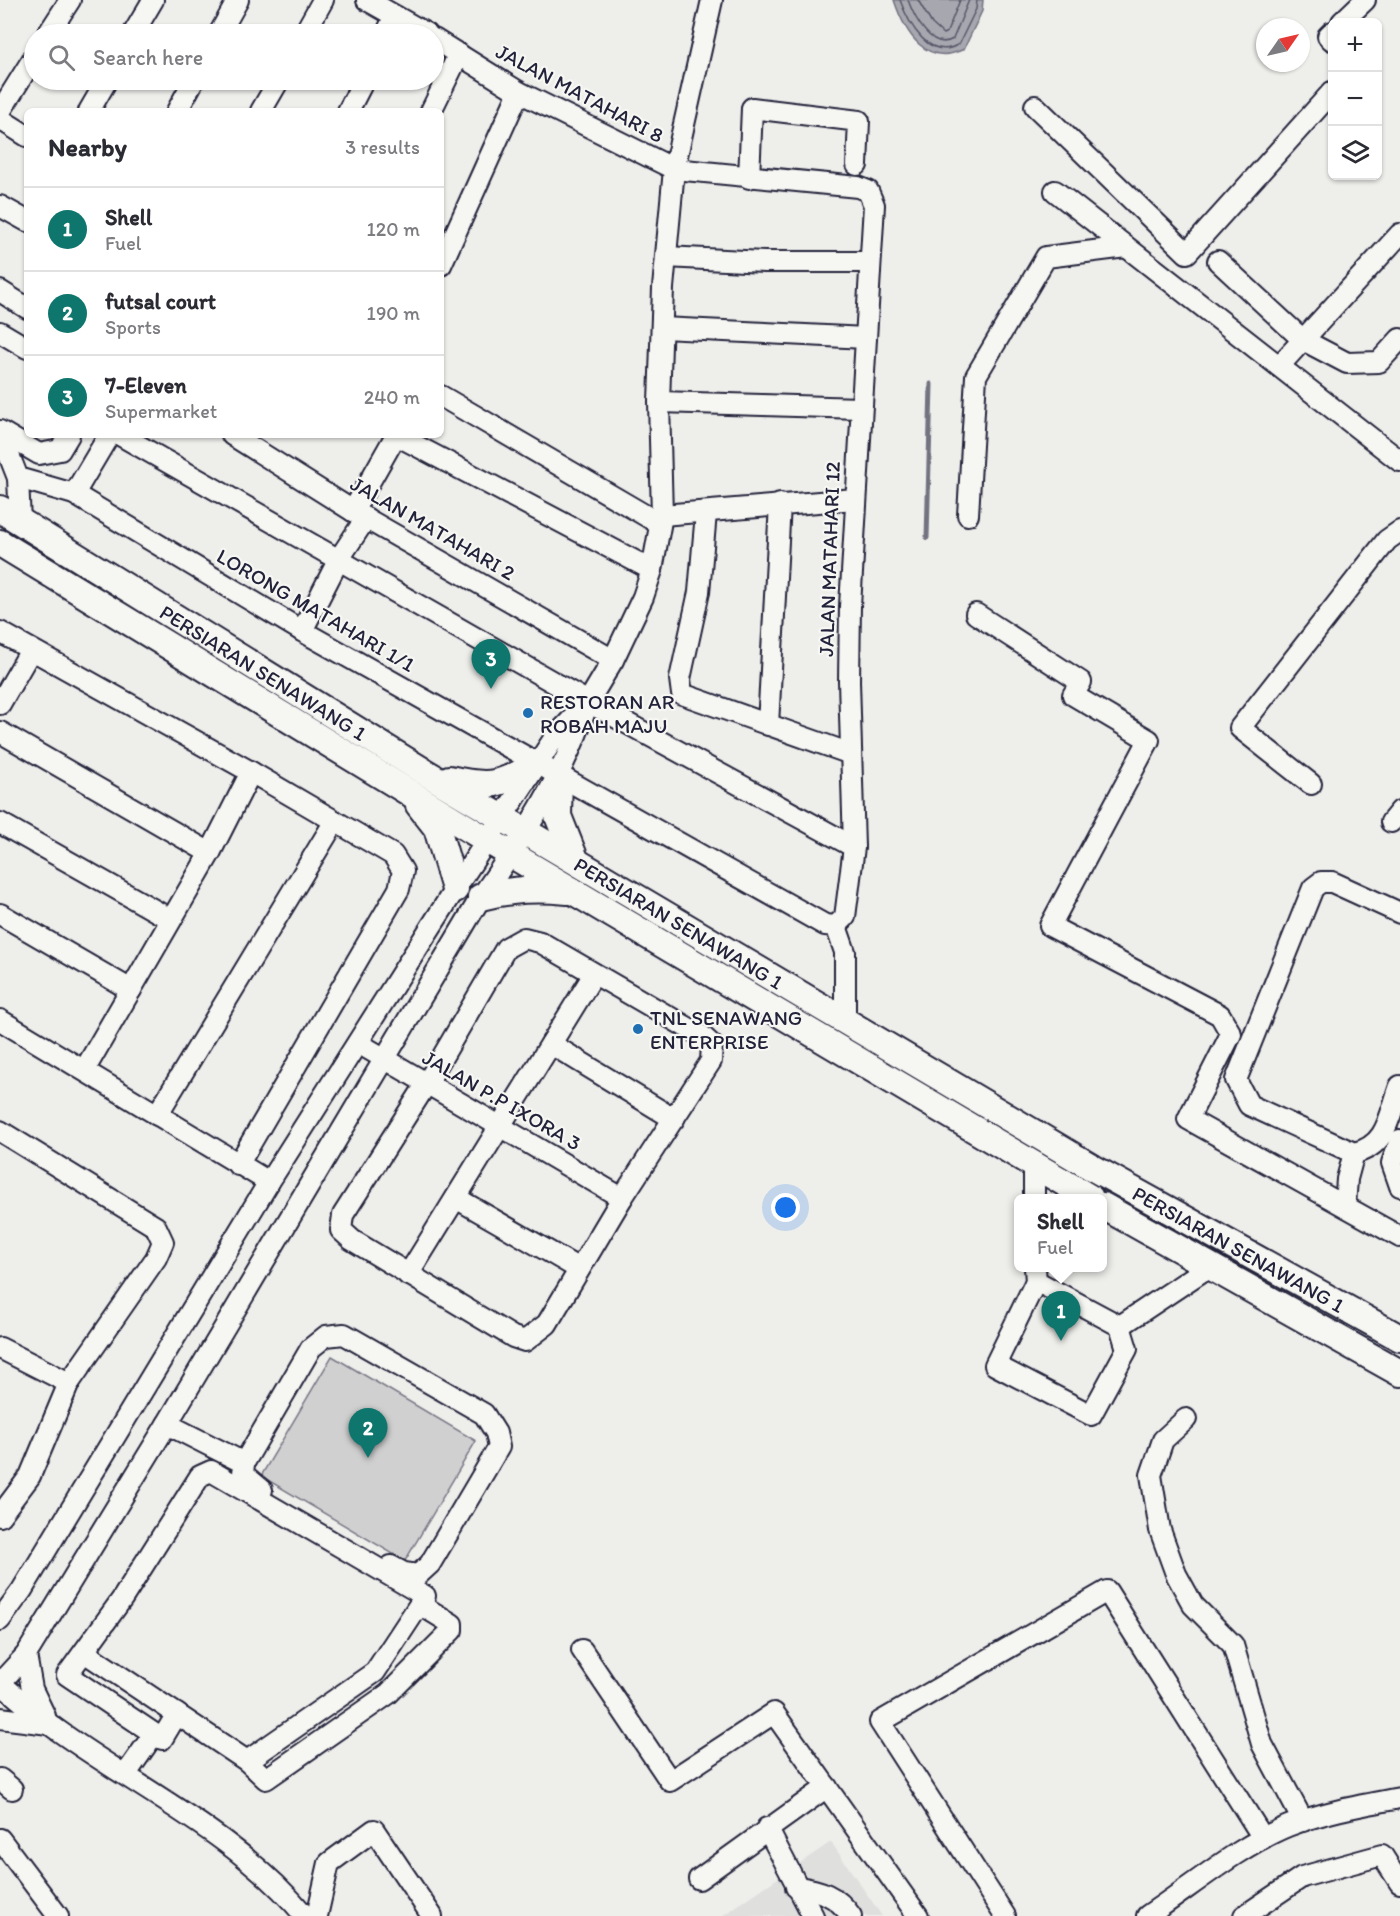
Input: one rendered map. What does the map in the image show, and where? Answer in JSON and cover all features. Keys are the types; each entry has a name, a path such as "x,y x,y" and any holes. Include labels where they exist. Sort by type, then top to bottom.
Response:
{"main road":[{"name":"PERSIARAN SENAWANG 1","path":"10,515 502,818 527,830 1092,1168 1400,1338"},
{"name":"PERSIARAN SENAWANG 1","path":"0,543 412,795 1083,1194"},
{"path":"434,776 478,785 508,782 536,764"},
{"path":"559,775 558,816 575,859"},
{"path":"412,795 437,828 455,888"},
{"path":"482,897 510,890 533,888 574,892"},
{"name":"PERSIARAN SENAWANG 1","path":"1107,1208 1400,1373"}],"street":[{"path":"54,24 70,0"},
{"path":"139,24 153,0"},
{"path":"225,24 238,0"},
{"path":"310,24 323,0"},
{"path":"367,0 409,24"},
{"path":"305,1916 280,1887 200,1825 49,1724 0,1683 26,1654 167,1424 384,1058 482,897 527,830 573,747 588,702 613,660 643,597 652,570 661,519 658,402 666,257 674,169 712,0"},
{"path":"1346,18 1365,0"},
{"path":"391,24 395,16"},
{"name":"JALAN MATAHARI 8","path":"444,45 519,93 674,169 858,187 868,191"},
{"path":"444,85 459,54"},
{"path":"0,112 24,73"},
{"path":"90,108 101,90"},
{"path":"179,108 189,90"},
{"path":"263,108 273,90"},
{"path":"350,108 359,90"},
{"path":"432,108 441,90"},
{"path":"444,258 519,93"},
{"path":"1035,106 1187,253 1328,96"},
{"path":"749,178 752,108 859,121 857,165"},
{"path":"0,119 24,133"},
{"name":"JALAN MATAHARI 12","path":"836,926 845,917 854,847 849,681 855,499 874,205 868,191"},
{"path":"1055,191 1400,461"},
{"path":"0,206 24,219"},
{"path":"1279,366 1400,234"},
{"path":"968,514 976,376 1046,257 1126,247"},
{"path":"666,257 764,262 870,262"},
{"path":"1218,261 1303,340 1347,363 1379,362 1400,339"},
{"path":"0,291 24,306"},
{"path":"662,328 866,338"},
{"path":"0,332 24,346"},
{"path":"444,398 661,519 780,504 855,499"},
{"path":"658,402 860,408"},
{"path":"0,432 39,454 60,450 67,438"},
{"path":"0,432 18,478 10,515"},
{"path":"74,494 107,438"},
{"path":"125,438 588,702 854,847"},
{"name":"JALAN MATAHARI 2","path":"236,438 359,514 613,660"},
{"path":"302,631 339,559 395,438"},
{"path":"402,438 652,570"},
{"name":"LORONG MATAHARI 1/1","path":"18,478 74,494 302,631 536,764 825,925 836,926"},
{"path":"768,725 780,504"},
{"path":"706,513 699,592 680,679 682,694 851,754"},
{"path":"1311,784 1240,728 1388,540 1400,531"},
{"path":"976,614 1081,682 1073,695 1149,740 1050,926 1220,1015 1230,1034 1188,1119 1400,1237"},
{"path":"0,632 251,772 393,855 403,871 399,889 238,1165"},
{"path":"0,704 31,650"},
{"path":"0,1620 22,1590 269,1182 455,888 555,737 588,702"},
{"path":"0,732 210,853"},
{"path":"85,1069 210,853 251,772"},
{"path":"157,1115 334,821"},
{"path":"0,823 170,919"},
{"path":"1400,913 1332,882 1321,882 1313,888 1236,1080 1249,1105 1354,1153 1369,1150 1380,1141 1400,1086"},
{"path":"0,914 131,990"},
{"path":"836,926 845,952 844,1020"},
{"path":"524,938 540,942 594,974 702,1036 712,1045 711,1061 622,1198 547,1324 525,1341 513,1337 352,1240 341,1230 343,1215 427,1083 507,948 524,938"},
{"path":"408,1275 594,974"},
{"path":"0,1020 85,1069 269,1182"},
{"name":"JALAN P.P IXORA 3","path":"358,1043 622,1198"},
{"path":"551,1044 674,1119"},
{"path":"0,1131 156,1227 163,1242 156,1258 69,1383 30,1476 0,1516"},
{"path":"1400,1140 1392,1163 1400,1186"},
{"path":"1345,1206 1347,1179 1354,1153"},
{"path":"1034,1166 1034,1194"},
{"path":"456,1198 579,1269"},
{"path":"1120,1326 1210,1266"},
{"path":"1036,1274 1120,1326 1127,1349 1091,1415 995,1365 1036,1274"},
{"path":"344,1334 484,1414 496,1433 498,1447 430,1564 418,1575 404,1573 253,1485 243,1474 244,1463 311,1348 326,1336 344,1334"},
{"path":"0,1348 69,1383"},
{"path":"1186,1419 1163,1440 1151,1475 1160,1530 1176,1574 1193,1605 1233,1645 1262,1744 1303,1821"},
{"path":"167,1424 244,1463"},
{"path":"177,1714 162,1739 67,1675 122,1599 200,1476 211,1471 423,1595 425,1599 375,1672 247,1761"},
{"path":"1005,1916 880,1722 1107,1591 1263,1838"},
{"path":"84,1652 247,1761 266,1779 387,1694 452,1630 452,1624 420,1605"},
{"path":"582,1650 670,1781 774,1713 918,1916"},
{"path":"26,1654 32,1689 49,1724"},
{"path":"0,1718 49,1724"},
{"path":"126,1774 154,1734"},
{"path":"699,1879 827,1787"},
{"path":"1147,1916 1263,1838 1303,1821 1400,1798"},
{"path":"767,1828 813,1916"},
{"path":"316,1916 329,1863 374,1830 432,1916"},
{"path":"0,1839 58,1916"},
{"path":"1244,1916 1302,1877 1382,1856 1400,1883"},
{"path":"796,1887 820,1890 832,1896 851,1916"}],"shaded area":[{"path":"332,1356 476,1441 405,1561 261,1476"},
{"path":"831,1842 882,1916 722,1916"}],"water":[{"path":"894,0 983,0 982,11 964,49 951,54 939,54 928,51 911,35"}],"waterway":[{"path":"927,538 931,384"}],"place":[{"name":"7-Eleven","path":"491,689"},
{"name":"RESTORAN AR ROBAH MAJU","path":"528,713"},
{"name":"TNL SENAWANG ENTERPRISE","path":"638,1029"},
{"name":"Shell","path":"1061,1341"},
{"name":"futsal court","path":"368,1458"}]}
